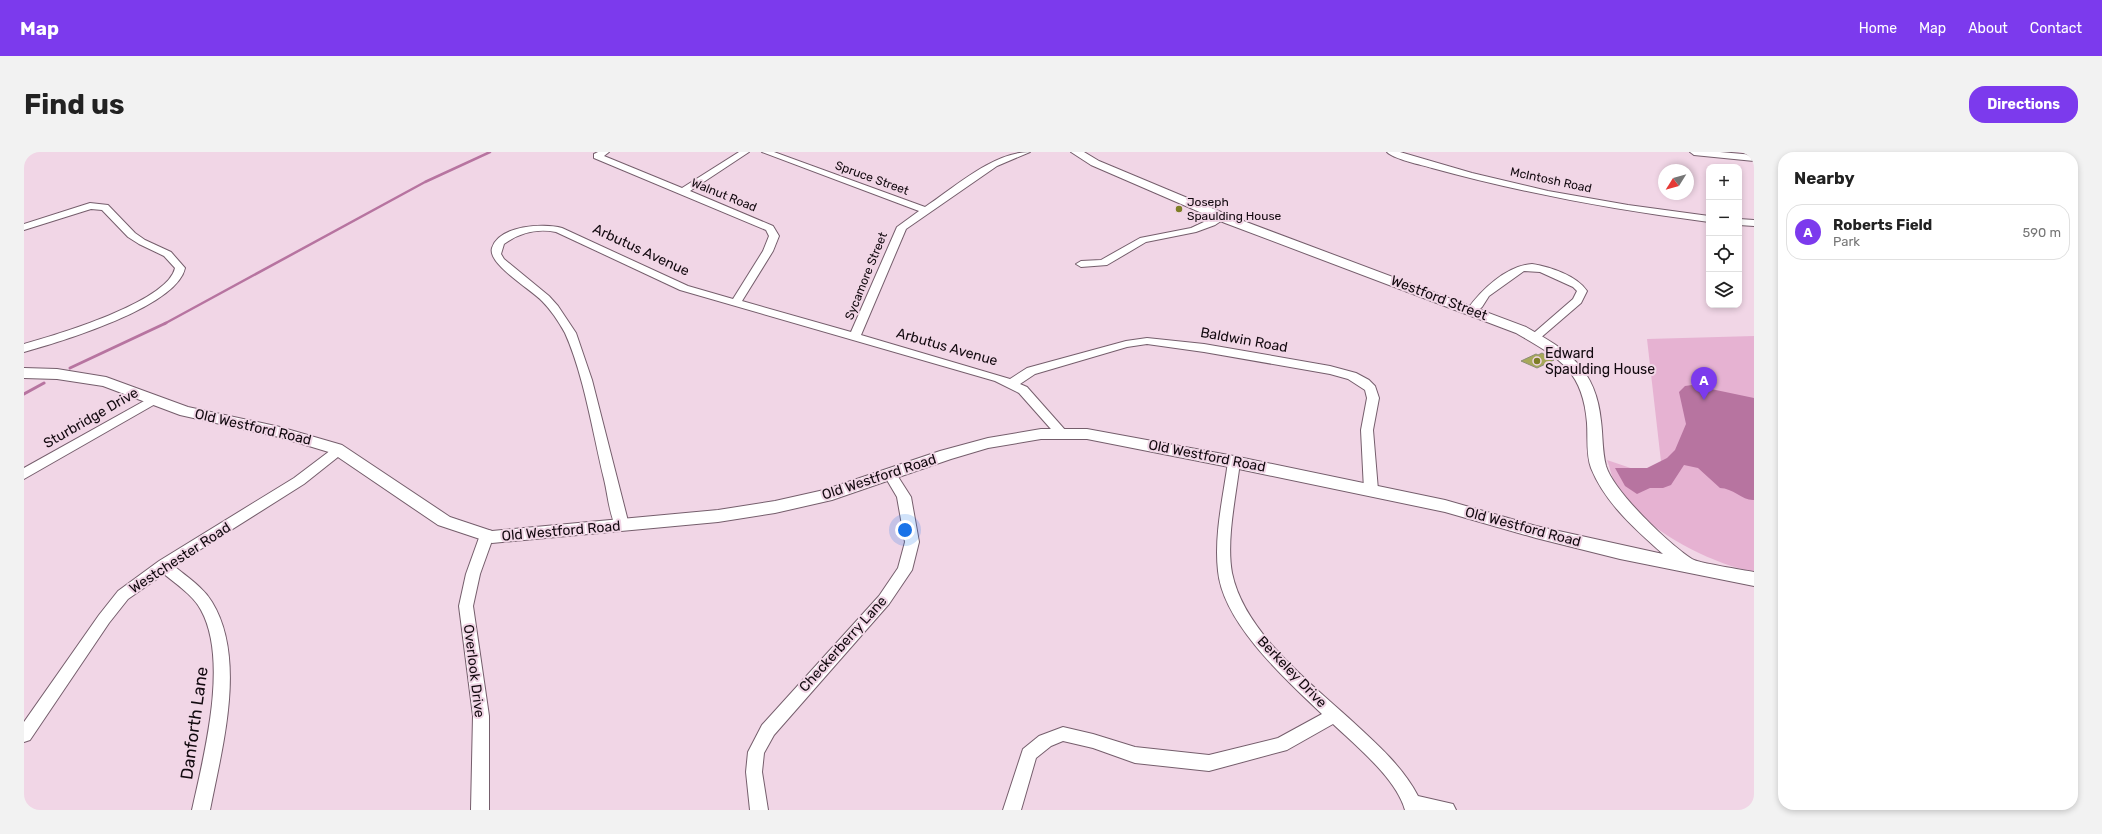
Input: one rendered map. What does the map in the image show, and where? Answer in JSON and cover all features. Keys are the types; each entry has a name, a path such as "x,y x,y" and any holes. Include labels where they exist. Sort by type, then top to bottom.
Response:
{"main road":[{"name":"Westford Street","path":"1076,152 1095,162 1221,217 1472,310 1521,330 1564,356 1586,380 1593,406 1599,467 1610,490 1629,512 1687,564"},
{"name":"Old Westford Road","path":"24,373 79,376 106,382 185,411 280,432 339,450 444,520 470,531 492,537 718,516 775,507 826,496 946,455 988,443 1041,434 1087,434 1126,440 1445,506 1536,532 1620,552 1687,564 1754,579"}],"street":[{"name":"Walnut Road","path":"605,152 597,156 770,228 774,236 768,250 735,302"},
{"path":"684,192 745,152"},
{"name":"Spruce Street","path":"766,152 924,210"},
{"name":"Sycamore Street","path":"855,337 898,232 906,222 994,164 1026,152"},
{"name":"McIntosh Road","path":"1391,152 1468,176 1554,195 1620,208 1706,219"},
{"path":"1694,152 1754,158"},
{"path":"24,227 90,206 105,207 122,226 142,242 170,253 180,268 177,278 166,289 146,302 52,341 24,348"},
{"path":"1081,264 1104,262 1141,241 1208,227 1221,217"},
{"path":"1742,222 1754,223"},
{"name":"Arbutus Avenue","path":"622,525 586,380 570,333 554,308 545,298 496,255 497,248 505,239 525,230 543,228 559,230 672,283 959,366 1012,383 1032,401 1062,434"},
{"path":"1472,310 1478,305 1485,294 1521,268 1532,267 1543,269 1577,285 1582,291 1577,301 1534,338"},
{"name":"Baldwin Road","path":"1012,383 1031,371 1126,344 1147,341 1204,348 1330,370 1352,376 1365,383 1371,389 1373,398 1367,430 1371,490"},
{"name":"Sturbridge Drive","path":"24,474 153,400"},
{"name":"Westchester Road","path":"24,735 104,619 123,595 164,565 299,481 339,450"},
{"name":"Berkeley Drive","path":"1234,462 1228,508 1225,567 1225,574 1233,598 1246,622 1274,657 1334,715 1355,733 1392,773 1413,806"},
{"name":"Checkerberry Lane","path":"759,810 754,772 756,752 768,730 884,600 905,570 912,542 904,497 890,475"},
{"name":"Overlook Drive","path":"480,810 481,716 466,606 486,536"},
{"name":"Danforth Lane","path":"164,565 206,605 214,622 223,665 216,722 201,810"},
{"path":"1012,810 1029,754 1044,741 1063,734 1093,741 1135,756 1210,763 1281,745 1334,715"},
{"path":"1413,806 1447,810"}],"shaded area":[{"path":"1754,336 1754,572 1715,560 1695,551 1676,541 1657,528 1640,514 1626,499 1615,483 1607,460 1663,479 1647,339"},
{"path":"1692,385 1754,398 1754,500 1746,499 1729,490 1720,488 1698,468 1684,465 1671,485 1663,488 1650,488 1637,494 1625,486 1615,468 1647,468 1667,458 1675,450 1686,424 1679,392 1685,386"}],"building":[{"name":"Edward Spaulding House","path":"1542,353 1554,360 1537,368 1521,361 1536,354 1538,355"}],"waterway":[{"path":"165,324 425,182 490,152"},
{"path":"70,368 165,324"},
{"path":"24,394 44,383"}],"place":[{"name":"Joseph Spaulding House","path":"1179,209"},
{"name":"Edward Spaulding House","path":"1537,361"},
{"name":"Roberts Field","path":"1704,400"}]}
